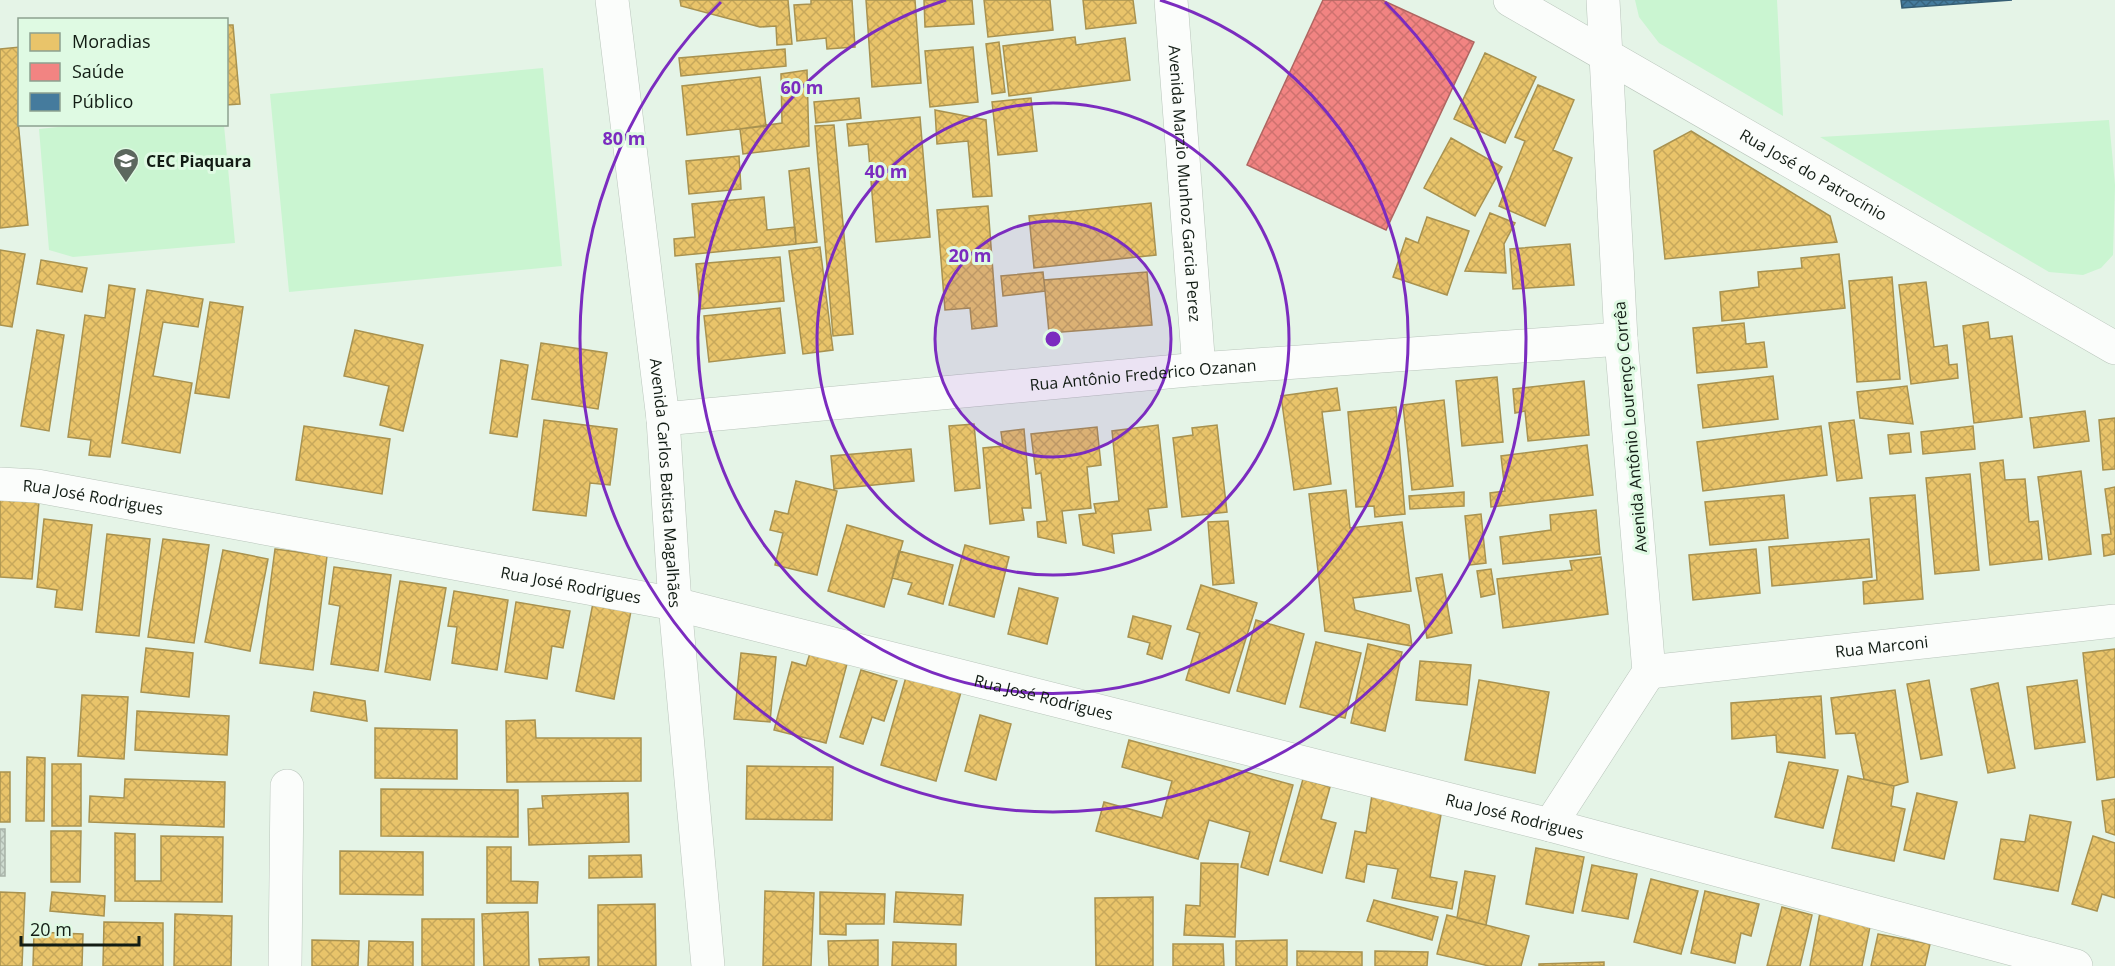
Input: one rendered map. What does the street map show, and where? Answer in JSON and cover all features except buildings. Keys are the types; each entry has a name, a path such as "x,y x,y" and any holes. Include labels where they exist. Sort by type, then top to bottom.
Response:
{"street":[{"name":"Avenida Carlos Batista Magalhães","path":"612,0 663,419 675,604 708,966"},
{"name":"Avenida Marzio Munhoz Garcia Perez","path":"1170,0 1198,369"},
{"name":"Rua José do Patrocínio","path":"1510,0 2115,348"},
{"name":"Avenida Antônio Lourenço Corrêa","path":"1603,0 1621,339 1649,672"},
{"name":"Rua Antônio Frederico Ozanan","path":"663,419 1198,369 1621,339"},
{"name":"Rua José Rodrigues","path":"0,484 37,486 675,604 1550,825 2076,966"},
{"name":"Rua Marconi","path":"1649,672 2115,621"},
{"path":"1550,825 1649,672"},
{"path":"285,966 286,786"}],"green space":[{"path":"1635,0 1777,0 1783,116 1659,43 1639,17"},
{"path":"543,68 562,266 289,292 270,94"},
{"path":"2109,120 2115,185 2113,255 2101,268 2083,275 2049,272 1820,137"},
{"path":"67,126 224,126 235,243 73,257 49,250 39,129"}],"place":[{"name":"CEC Piaquara","path":"126,184"}]}
